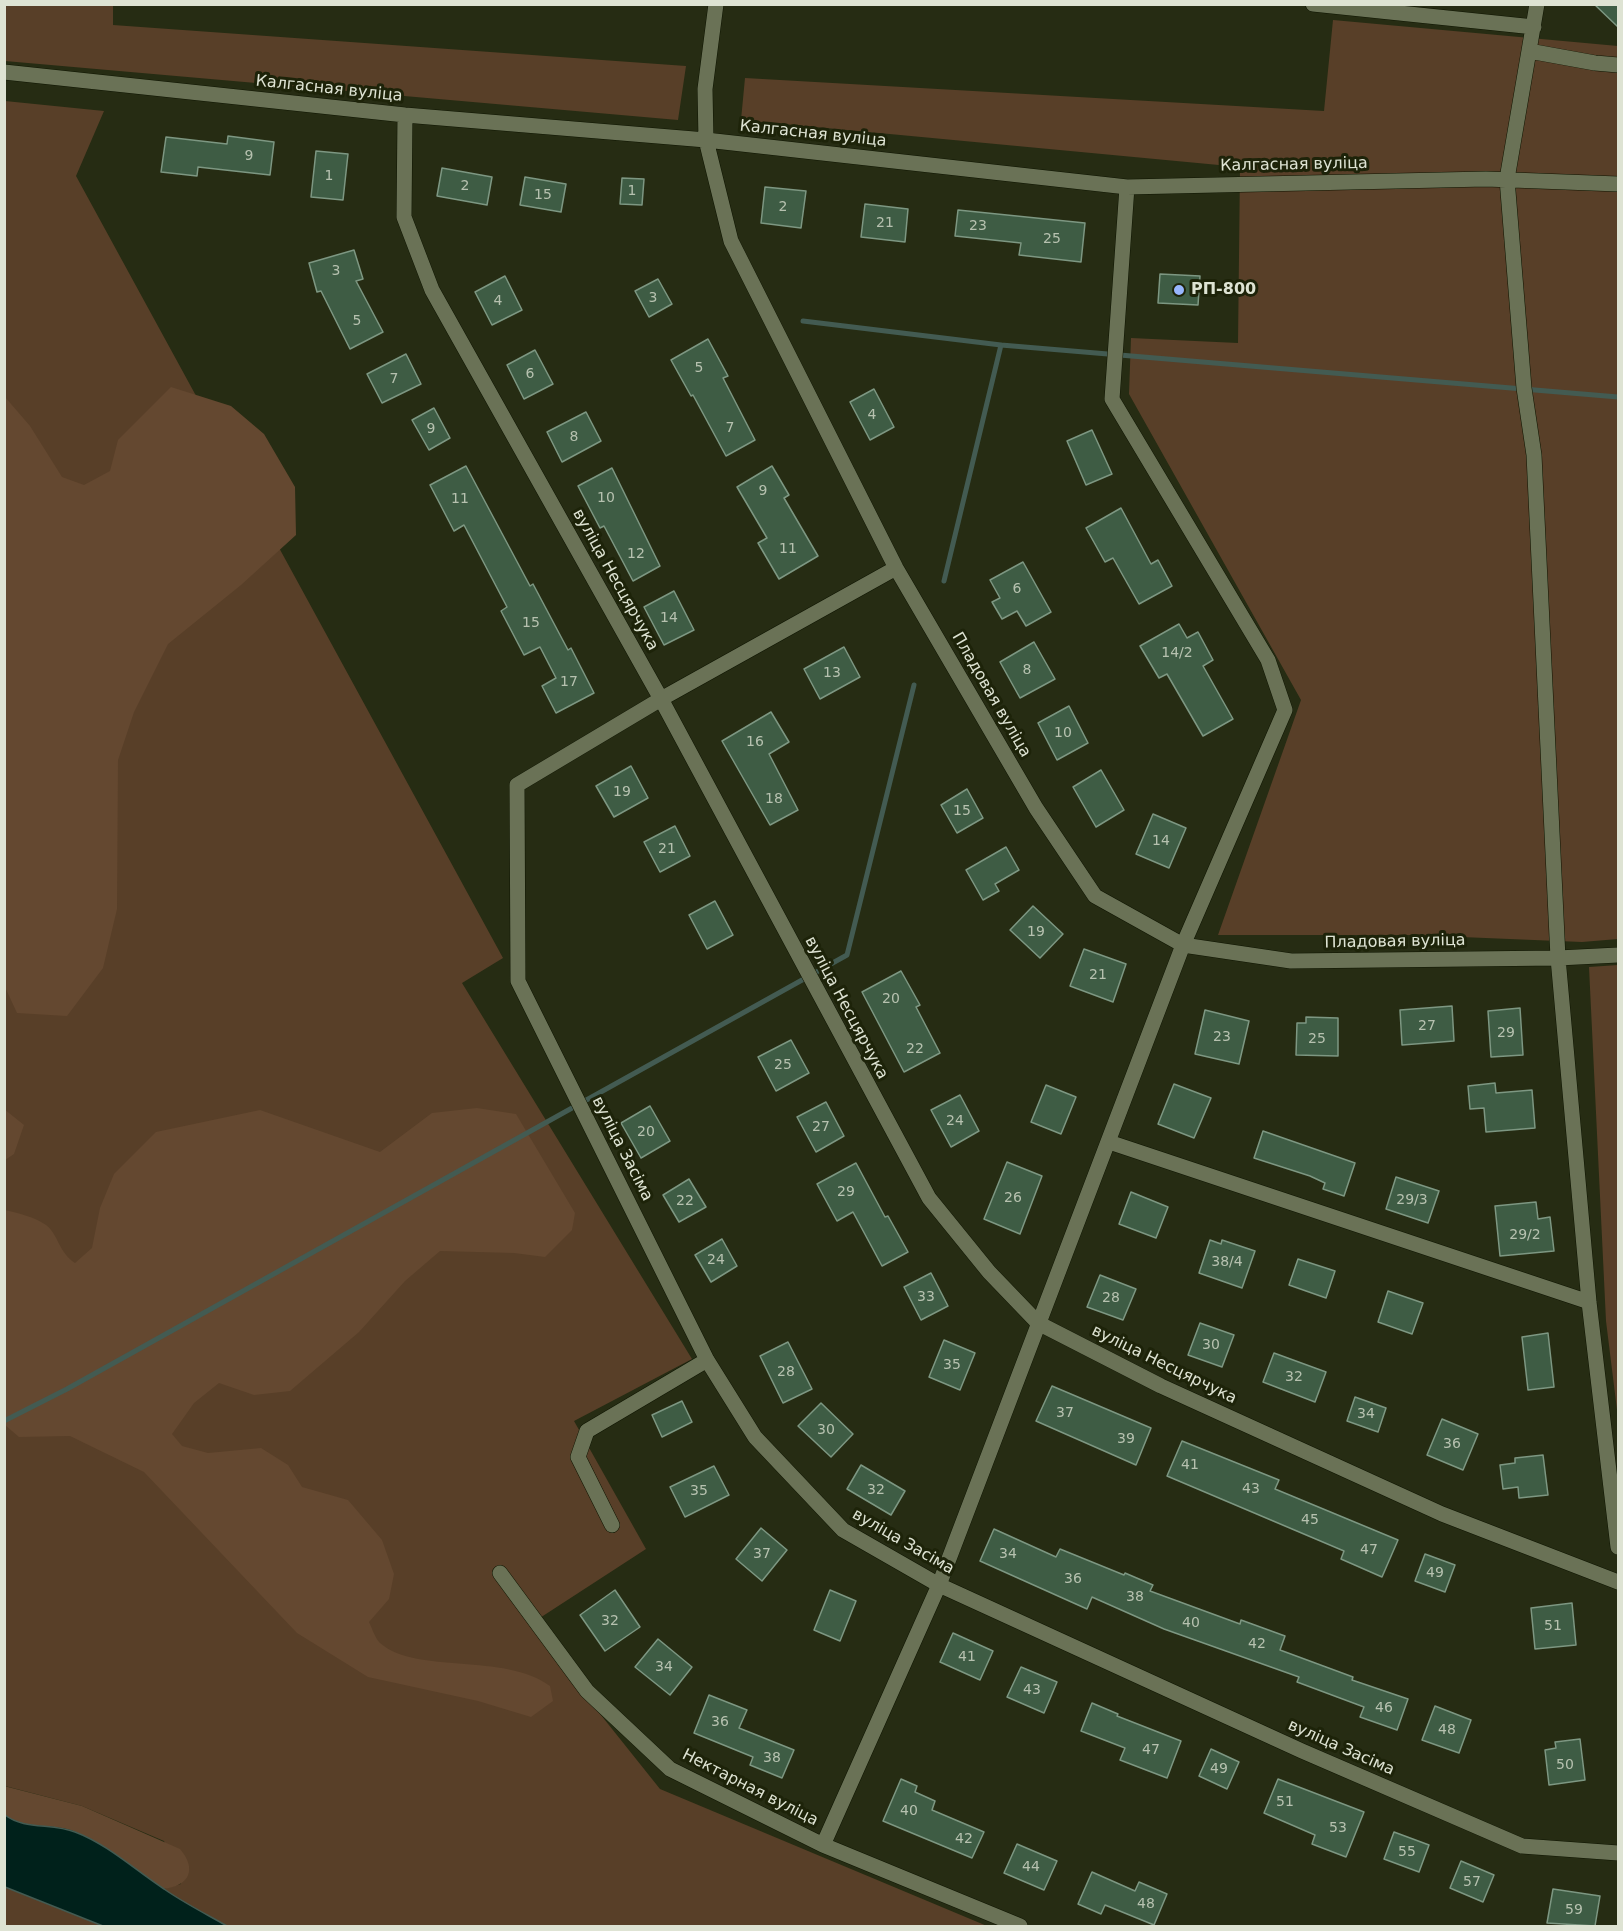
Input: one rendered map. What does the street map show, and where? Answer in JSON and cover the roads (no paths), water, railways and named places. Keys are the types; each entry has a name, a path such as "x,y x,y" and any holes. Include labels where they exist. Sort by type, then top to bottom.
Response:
{"street":[{"name":"Пладовая вуліца","path":"716,4 705,89 706,140 731,241 896,568 1036,808 1095,896 1183,945 1291,961 1558,958 1618,955"},
{"path":"1313,4 1534,27"},
{"path":"1537,4 1507,179 1524,388 1534,455 1558,958 1589,1302 1618,1547"},
{"path":"1529,51 1618,65"},
{"name":"Калгасная вуліца","path":"4,72 405,115 706,140 1127,187 1507,179 1618,184"},
{"name":"вуліца Несцярчука","path":"405,115 404,217 432,290 661,699 929,1198 989,1272 1038,1323 1161,1386 1442,1514 1618,1582"},
{"path":"823,1845 939,1585 1183,945 1286,710 1268,660 1112,399 1127,187"},
{"path":"661,699 896,568"},
{"name":"вуліца Засіма","path":"661,699 517,785 518,981 707,1360 755,1437 843,1530 939,1585 1302,1751 1522,1846 1618,1852"},
{"path":"1109,1142 1589,1302"},
{"path":"612,1525 578,1457 587,1431 707,1360"},
{"name":"Нектарная вуліца","path":"500,1573 587,1691 670,1769 823,1845 1020,1926"}],"water":[{"path":"5,1815 21,1823 66,1829 87,1837 110,1850 187,1904 227,1926 103,1926 5,1887"}],"waterway":[{"path":"803,321 1001,345 1618,397"},
{"path":"944,581 1001,345"},
{"path":"4,1421 67,1389 847,955 914,685"}],"place":[{"name":"РП-800","path":"1179,290"}]}
